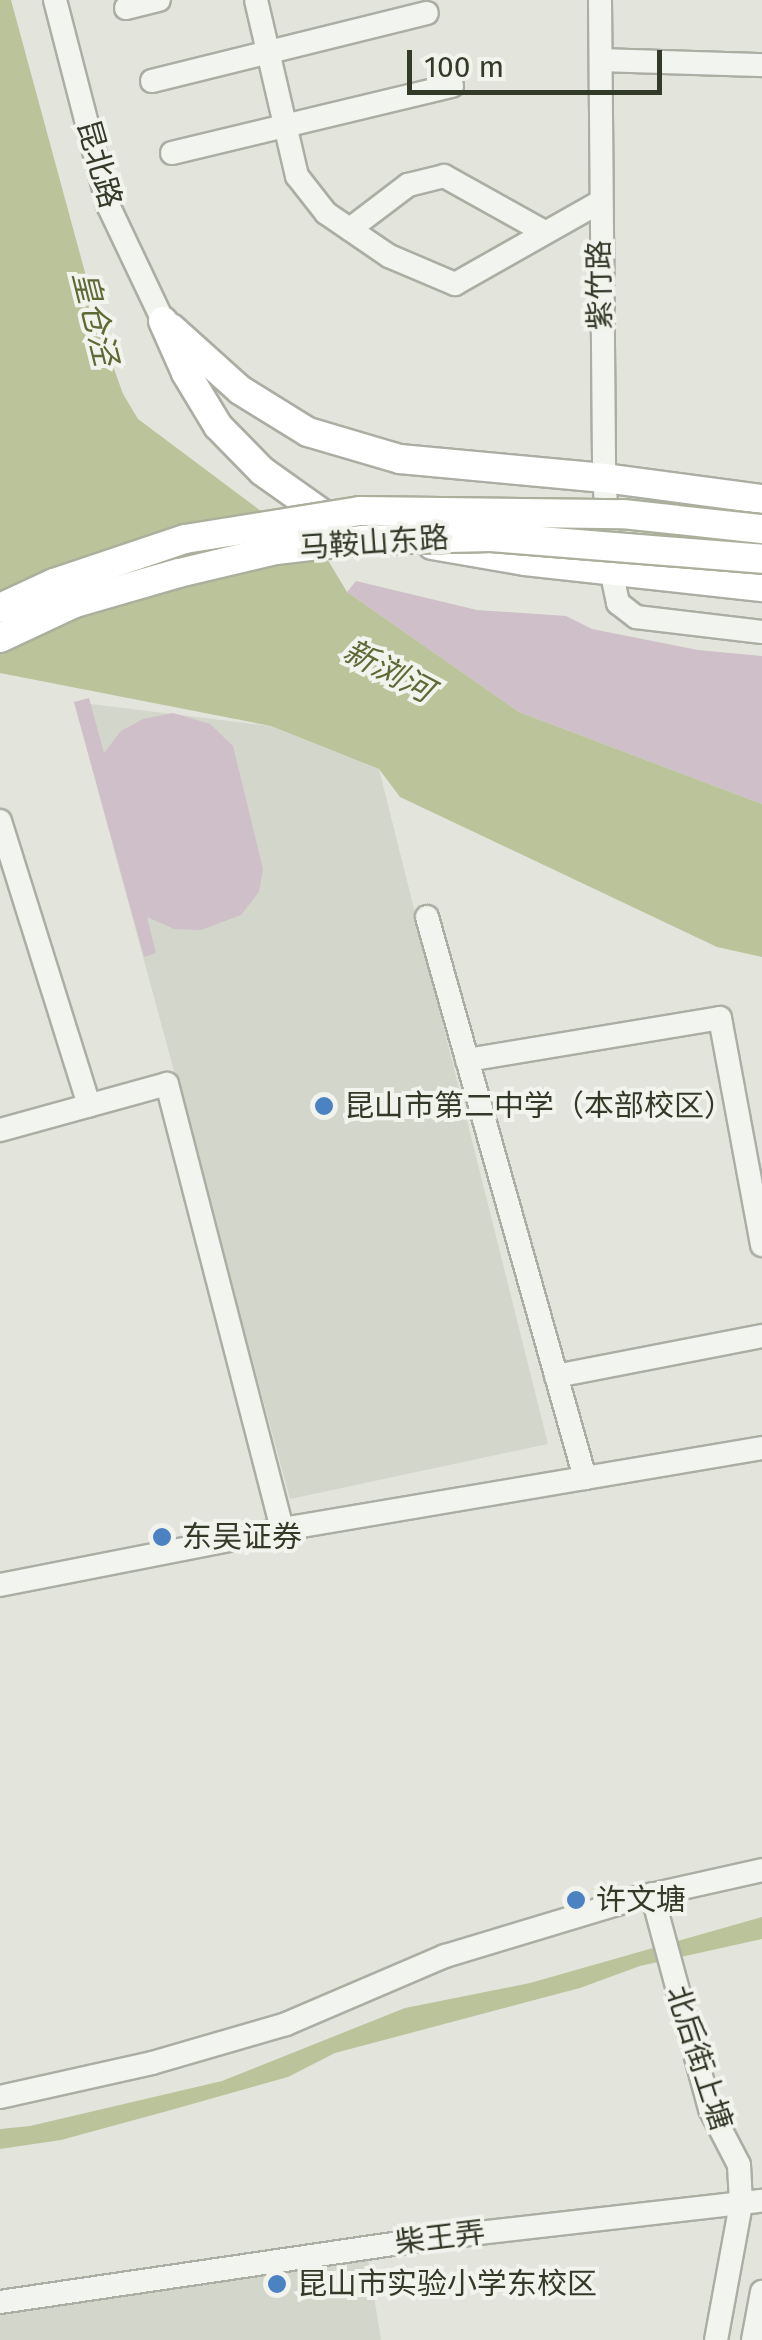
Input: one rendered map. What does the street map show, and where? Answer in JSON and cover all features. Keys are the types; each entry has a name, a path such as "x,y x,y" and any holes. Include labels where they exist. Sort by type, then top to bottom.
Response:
{"main road":[{"path":"163,321 240,390 308,432 400,459 604,478 762,499"},
{"path":"163,321 186,373 218,426 262,472 334,522 475,552 762,587"},
{"name":"马鞍山东路","path":"0,608 54,583 185,539 360,510 622,514 762,529"},
{"name":"马鞍山东路","path":"0,638 75,603 179,573 276,550 363,540 491,537 762,559"}],"street":[{"name":"昆北路","path":"55,0 108,204 163,321"},
{"path":"126,8 159,0"},
{"path":"256,0 297,176 326,213 390,256 456,284 598,203"},
{"name":"紫竹路","path":"600,0 598,203 604,478 611,570"},
{"path":"152,81 427,13"},
{"path":"602,60 762,65"},
{"path":"172,154 452,86"},
{"path":"350,229 408,185 444,176 543,231"},
{"path":"611,570 618,602 636,617 762,632"},
{"path":"2,833 89,1105"},
{"path":"427,917 584,1478"},
{"path":"468,1060 720,1018 762,1245"},
{"path":"0,1130 167,1084 282,1530"},
{"path":"556,1376 762,1336"},
{"path":"0,1585 282,1530 762,1448"},
{"path":"0,2096 152,2063 286,2024 445,1956 652,1894 762,1870"},
{"name":"北后街上塘","path":"652,1894 710,2108 739,2165 751,2203 716,2340"},
{"name":"柴王弄","path":"0,2302 426,2239 751,2203"},
{"path":"752,2340 762,2292"}],"shaded area":[{"path":"356,581 477,610 566,616 592,629 698,650 762,656 762,804 519,712 347,592"},
{"path":"89,698 104,753 121,731 143,719 173,713 210,724 233,746 263,869 259,892 241,915 201,930 174,929 147,917 156,953 144,957 74,702"},
{"name":"昆山市第二中学（本部校区）","path":"74,702 271,726 379,769 548,1444 290,1499"},
{"name":"昆山市实验小学东校区","path":"367,2253 381,2340 0,2340 0,2314"}],"water":[{"path":"0,0 11,0 102,335 123,394 138,419 329,562 347,592 519,712 762,804 762,957 717,947 400,797 379,769 271,726 0,673"},
{"path":"762,1917 762,1939 640,1966 580,1988 335,2053 288,2077 171,2110 61,2140 0,2149 0,2129 30,2126 222,2081 405,2008 530,1983"}],"place":[{"name":"昆山市第二中学（本部校区）","path":"324,1106"},
{"name":"东吴证券","path":"162,1537"},
{"name":"许文塘","path":"576,1900"},
{"name":"昆山市实验小学东校区","path":"277,2284"}],"water label":[{"name":"皇仓泾","path":"95,318"},
{"name":"新浏河","path":"388,671"}]}
